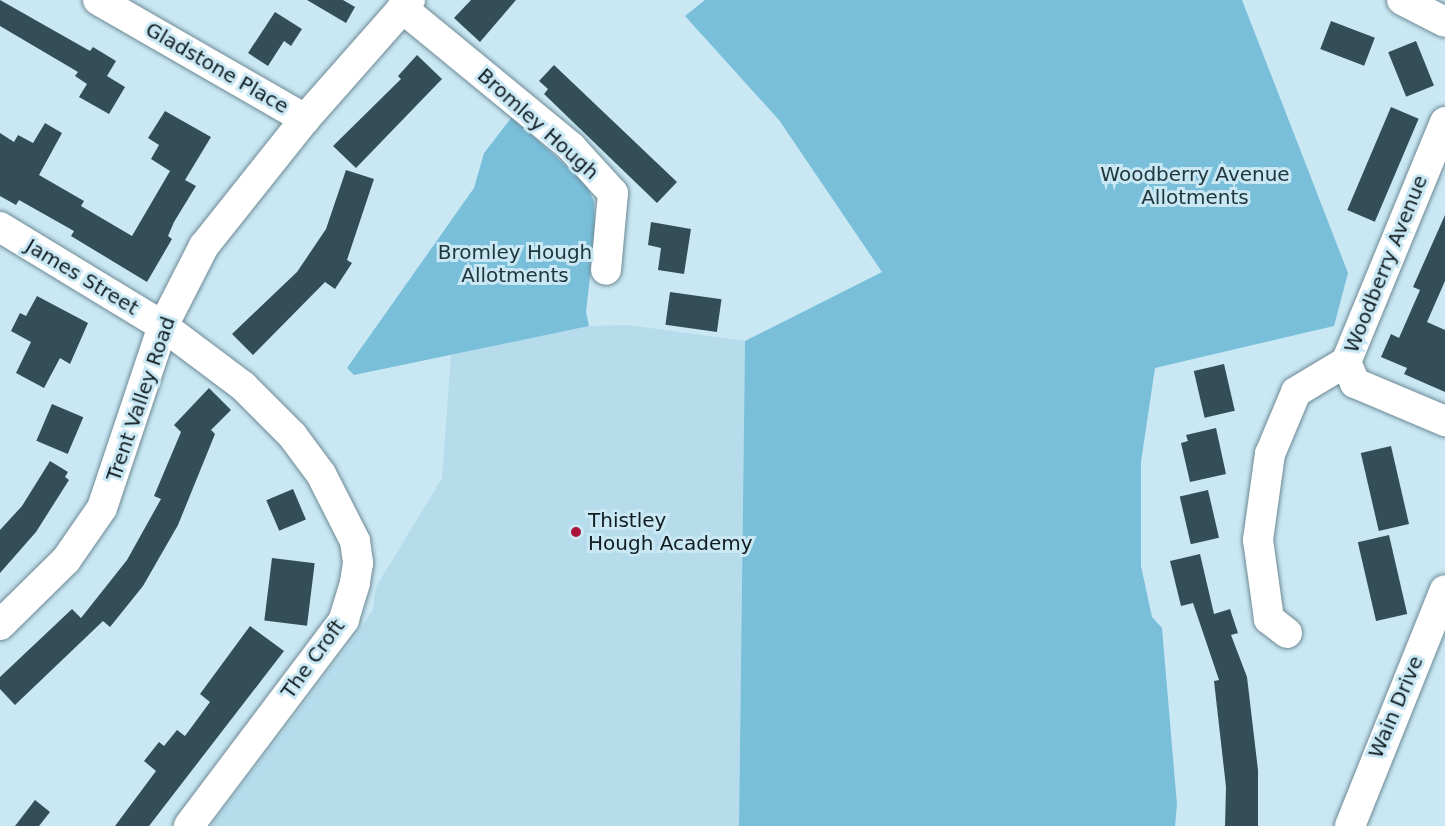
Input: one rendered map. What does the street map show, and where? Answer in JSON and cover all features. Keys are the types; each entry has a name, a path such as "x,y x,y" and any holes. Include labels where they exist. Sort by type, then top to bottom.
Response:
{"street":[{"name":"Gladstone Place","path":"98,0 305,119"},
{"path":"1402,0 1445,22"},
{"name":"Trent Valley Road","path":"0,624 66,560 102,508 163,326 204,246 305,119 406,4"},
{"name":"Bromley Hough","path":"406,4 571,147 613,193 606,270"},
{"name":"Woodberry Avenue","path":"1445,122 1346,362 1355,383 1445,421"},
{"name":"James Street","path":"0,227 163,326"},
{"name":"The Croft","path":"163,326 243,386 292,435 321,474 347,519 358,563 352,602 344,620 189,826"},
{"path":"1287,633 1269,619 1258,540 1270,454 1296,392 1346,362"},
{"name":"Wain Drive","path":"1350,826 1445,590"}],"shaded area":[{"name":"Thistley Hough Academy","path":"628,325 745,341 739,826 211,826 362,627 373,609 376,587 442,478 451,355 589,326"}],"green space":[{"name":"Woodberry Avenue Allotments","path":"705,0 1242,0 1348,273 1334,326 1155,368 1141,462 1141,566 1152,617 1162,628 1177,805 1175,826 739,826 745,341 882,272 779,120 685,16"},
{"name":"Bromley Hough Allotments","path":"512,117 587,185 594,202 595,233 586,312 589,326 354,375 347,368 474,188 484,153"}],"building":[{"path":"0,0 90,51 93,47 116,61 107,76 125,87 109,114 79,97 87,84 75,76 78,72 0,26"},
{"path":"307,0 343,0 355,7 346,23"},
{"path":"471,0 516,0 480,42 454,18"},
{"path":"275,12 302,29 291,46 284,41 268,66 248,53"},
{"path":"1331,21 1375,38 1364,66 1320,49"},
{"path":"1416,41 1434,86 1406,97 1388,52"},
{"path":"417,55 442,79 356,168 333,146 401,79 398,76"},
{"path":"554,65 677,182 657,203 544,94 548,89 539,81"},
{"path":"1391,107 1419,119 1375,222 1347,210"},
{"path":"165,111 211,137 185,180 196,186 174,222 168,236 172,239 147,282 71,236 74,231 19,200 16,205 0,196 0,133 14,142 18,135 33,143 45,123 62,133 39,175 84,201 81,206 132,236 170,171 151,159 159,145 148,138"},
{"path":"346,170 374,179 347,260 352,263 335,289 325,282 253,355 232,334 297,272 326,229"},
{"path":"1445,215 1445,281 1427,322 1445,330 1445,392 1404,374 1407,368 1381,357 1391,334 1399,338 1420,290 1413,287"},
{"path":"651,222 691,229 684,274 658,270 661,248 648,245"},
{"path":"670,292 721,299 717,332 665,325"},
{"path":"37,296 88,323 70,364 60,358 44,388 16,373 31,342 11,331 20,313 26,316"},
{"path":"1224,364 1235,411 1205,418 1194,371"},
{"path":"209,388 231,410 211,430 215,434 178,525 143,586 110,627 103,621 15,705 0,689 0,677 72,609 81,618 127,560 161,499 154,496 181,432 174,425"},
{"path":"52,404 83,417 68,454 36,441"},
{"path":"1216,428 1226,474 1190,482 1181,443 1188,441 1186,435"},
{"path":"1391,446 1409,524 1379,531 1361,453"},
{"path":"50,461 68,472 65,477 69,480 36,532 0,573 0,530 22,506"},
{"path":"293,489 306,519 279,531 266,500"},
{"path":"1208,490 1219,538 1191,544 1180,497"},
{"path":"1389,535 1407,614 1376,621 1358,542"},
{"path":"1200,554 1214,614 1230,609 1238,633 1231,635 1247,677 1258,770 1258,826 1225,826 1226,787 1214,681 1219,680 1193,603 1181,606 1170,561"},
{"path":"272,558 315,563 307,626 264,621"},
{"path":"250,626 284,651 149,826 115,826 156,771 144,761 159,742 164,746 177,730 185,736 210,702 200,694"},
{"path":"35,800 50,812 39,826 15,826"}],"place":[{"name":"Thistley Hough Academy","path":"576,532"}]}
